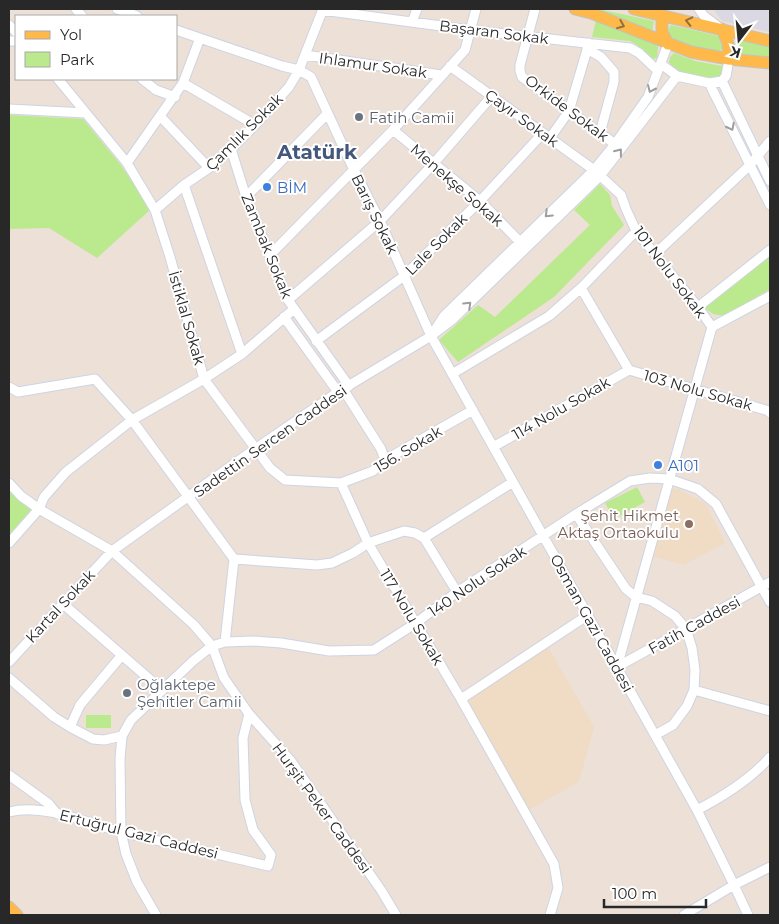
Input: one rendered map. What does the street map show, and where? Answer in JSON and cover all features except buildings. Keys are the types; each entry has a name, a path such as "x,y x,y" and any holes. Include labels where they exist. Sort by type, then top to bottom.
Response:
{"main road":[{"path":"575,9 591,13 691,52 729,59 770,63"},
{"path":"634,9 663,12 770,41"},
{"path":"663,12 662,32 668,44"},
{"path":"722,29 728,43 729,59"},
{"path":"9,907 17,915"}],"street":[{"path":"118,9 134,15"},
{"path":"412,22 417,9"},
{"path":"270,254 393,130 465,50 476,9"},
{"path":"528,37 535,9"},
{"path":"699,9 704,16 722,29"},
{"name":"Başaran Sokak","path":"323,10 588,46 630,48 677,76"},
{"name":"Çamlık Sokak","path":"155,210 231,149 289,87 299,70 323,10"},
{"path":"178,31 299,70"},
{"name":"Orkide Sokak","path":"528,37 520,71 522,77 615,144"},
{"path":"127,163 175,97 183,83 200,38"},
{"name":"Sadettin Sercen Caddesi","path":"431,336 444,316 520,242 597,173 648,97 668,44"},
{"path":"588,46 614,72 614,82 600,133"},
{"name":"Lale Sokak","path":"316,341 404,276 569,111 588,46"},
{"name":"Ihlamur Sokak","path":"305,55 441,75"},
{"path":"677,76 709,84 722,81 728,70 729,59"},
{"name":"Çayır Sokak","path":"450,66 597,173"},
{"name":"Barış Sokak","path":"299,70 310,77 380,221 431,336"},
{"name":"Sadettin Sercen Caddesi","path":"112,551 255,449 344,389 431,336 452,320 597,173 677,76"},
{"name":"İstiklal Sokak","path":"9,543 39,509 44,497 66,472 132,420 204,379 155,210 127,163 59,80"},
{"path":"143,80 156,90 175,97"},
{"path":"722,81 770,181"},
{"path":"183,83 255,125"},
{"path":"709,84 770,206"},
{"path":"288,300 380,221 434,164 491,97"},
{"path":"9,108 86,113"},
{"path":"246,197 327,114"},
{"path":"160,116 209,168"},
{"name":"Menekşe Sokak","path":"393,130 480,201 520,242"},
{"path":"655,254 750,165 770,140"},
{"name":"Zambak Sokak","path":"231,149 246,197 288,300 316,341 344,389"},
{"name":"101 Nolu Sokak","path":"597,173 621,195 636,231 698,307 712,328"},
{"path":"184,186 242,354"},
{"path":"452,374 549,316 581,288 636,231"},
{"path":"698,307 770,250"},
{"name":"103 Nolu Sokak","path":"581,288 629,370 770,412"},
{"path":"617,667 712,328 770,296"},
{"path":"294,309 242,354 204,379 270,468 285,480 341,483"},
{"name":"Zambak Sokak","path":"284,317 344,389"},
{"name":"Osman Gazi Caddesi","path":"431,336 697,810 748,915"},
{"name":"114 Nolu Sokak","path":"493,447 629,370"},
{"path":"9,387 18,392 95,379 132,420 234,558 225,642"},
{"path":"344,389 381,449 385,460"},
{"name":"156. Sokak","path":"341,483 373,470 385,460 473,410"},
{"name":"140 Nolu Sokak","path":"212,646 225,642 253,641 281,643 329,651 374,650 416,623 457,592 576,514 630,481 650,478 669,479 698,489 716,504 770,602"},
{"path":"424,538 513,482"},
{"name":"Hurşit Peker Caddesi","path":"9,483 39,509 112,551 194,625 212,646 224,678 249,714 291,761 381,890 396,915"},
{"name":"117 Nolu Sokak","path":"341,483 368,543 461,699 554,864 558,888 550,915"},
{"path":"576,514 626,589 636,597 652,601 665,609 675,616 686,629 696,670 694,690 687,706 673,725 655,735"},
{"path":"234,558 317,565 332,563 354,553 368,543 404,531 415,533 424,538 457,592"},
{"name":"Kartal Sokak","path":"9,662 112,551"},
{"name":"Fatih Caddesi","path":"617,667 770,582"},
{"path":"62,603 162,690"},
{"path":"461,699 588,615"},
{"path":"156,915 138,882 126,854 121,832 120,759 122,736 131,720 212,646"},
{"path":"70,727 80,705 122,655"},
{"path":"9,678 54,717 93,739 104,740 122,736"},
{"path":"694,690 770,711"},
{"name":"Ertuğrul Gazi Caddesi","path":"9,812 32,810 56,814 121,832 268,866 271,855 253,830 244,800 243,738 249,714"},
{"path":"697,810 729,793 758,770 770,757"},
{"path":"9,775 49,804 56,814"},
{"path":"684,915 734,885 770,867"}],"shaded area":[{"path":"713,9 770,9 770,32 722,21"},
{"name":"Şehit Hikmet Aktaş Ortaokulu","path":"672,489 678,489 706,504 725,543 684,565 652,556"},
{"path":"548,647 594,727 579,782 528,810 466,699"}],"green space":[{"path":"591,9 654,21 652,33"},
{"path":"596,20 656,45 658,47 657,58 650,59 637,45 630,41 592,37"},
{"path":"671,25 723,38 721,51 700,50 675,40 667,31"},
{"path":"737,40 770,47 770,59 734,54"},
{"path":"674,53 695,61 722,66 722,74 719,77 706,77 692,76 678,71 669,62 670,57"},
{"path":"9,115 83,119 120,164 151,209 97,258 49,228 9,229"},
{"path":"600,184 610,195 612,206 624,225 554,297 458,362 439,340 478,305 495,317 590,225 574,210"},
{"path":"770,255 770,289 725,316 713,314 704,307"},
{"path":"637,487 645,502 614,519 605,503"},
{"path":"9,490 31,510 9,535"},
{"path":"86,715 111,715 111,728 86,728"}],"place":[{"name":"Fatih Camii","path":"359,117"},
{"name":"BİM","path":"267,187"},
{"name":"A101","path":"658,465"},
{"name":"Şehit Hikmet Aktaş Ortaokulu","path":"689,524"},
{"name":"Oğlaktepe Şehitler Camii","path":"127,693"}],"district":[{"name":"Atatürk","path":"317,152"}]}
